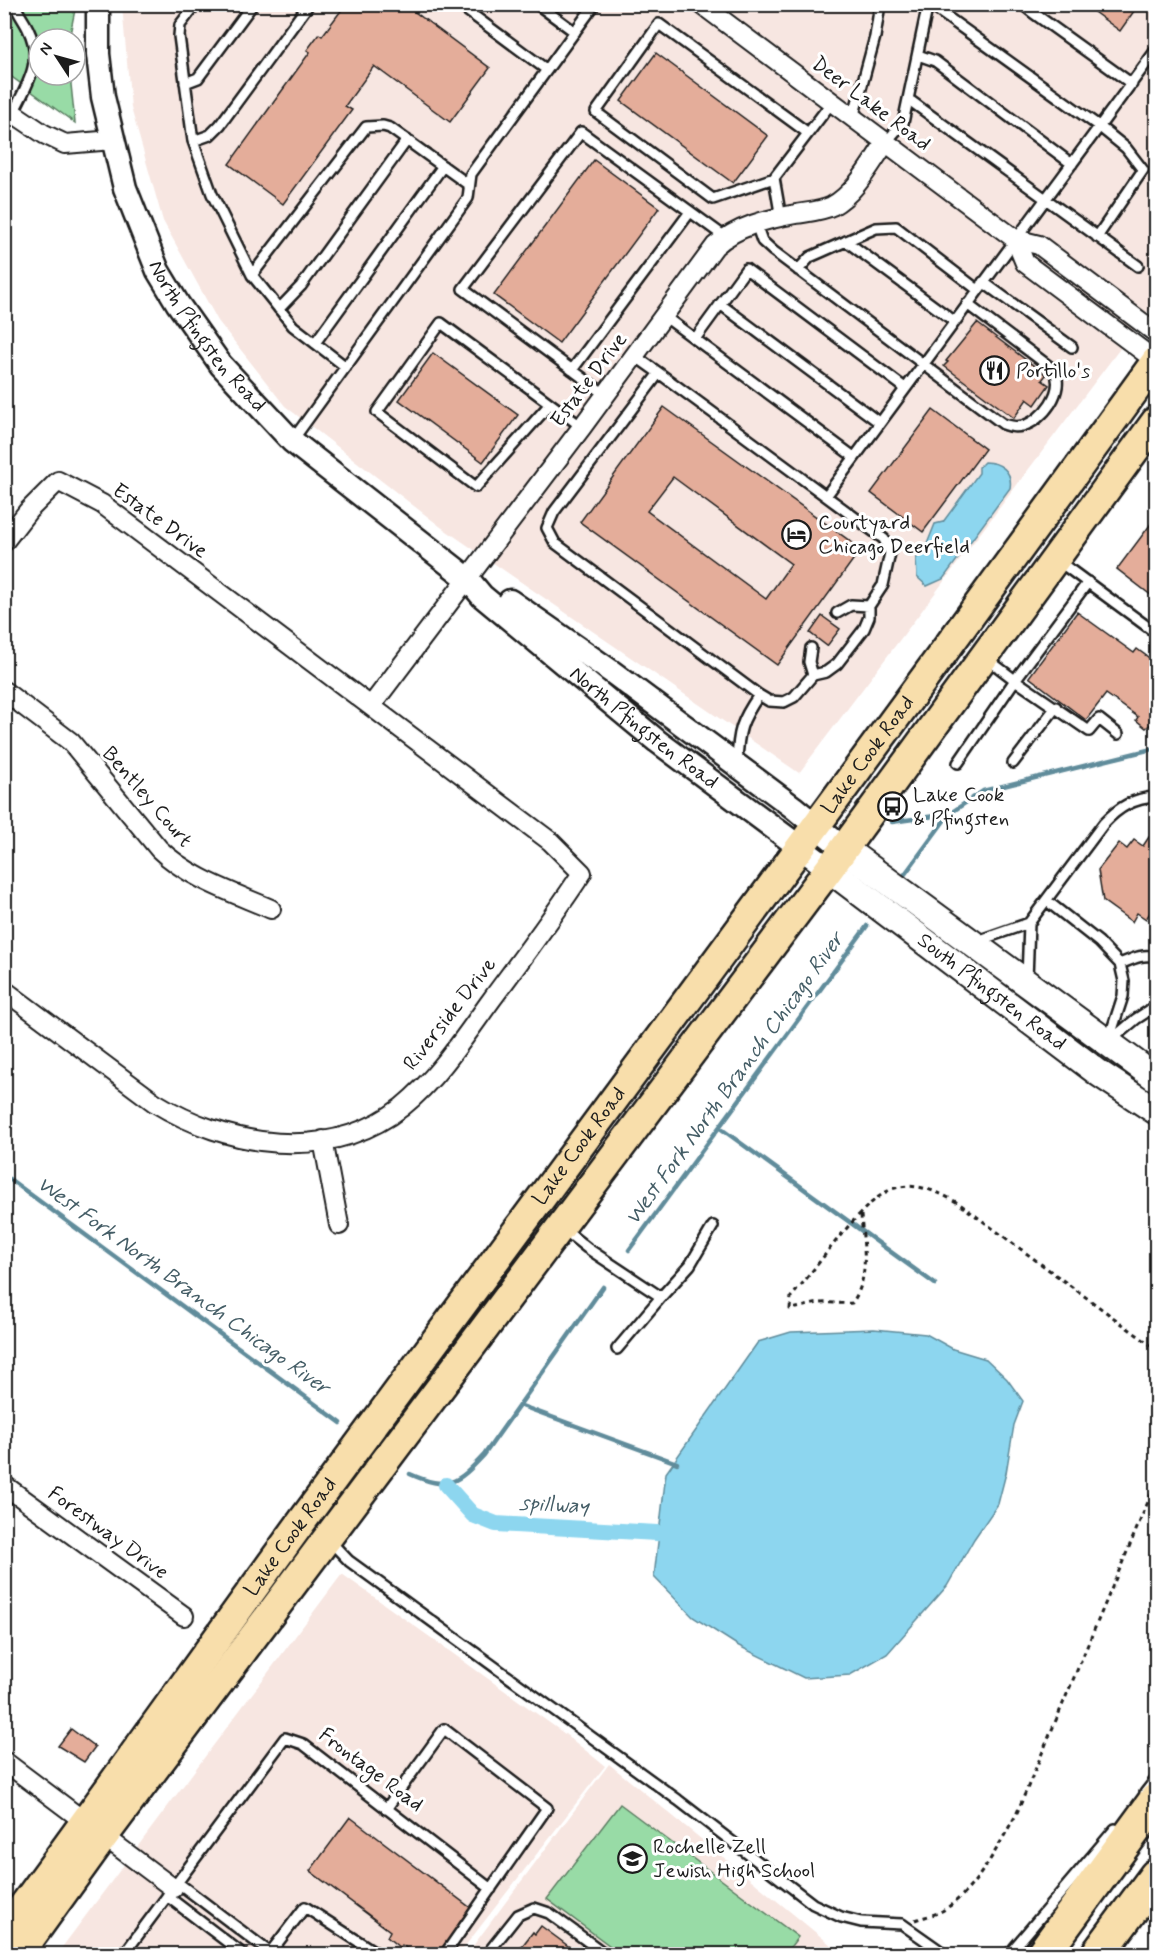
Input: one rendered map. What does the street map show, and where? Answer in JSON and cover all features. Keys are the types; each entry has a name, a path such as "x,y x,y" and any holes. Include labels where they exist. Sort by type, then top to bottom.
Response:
{"highway":[{"path":"1043,1954 1146,1802"},
{"path":"1098,1954 1156,1876"}],"main road":[{"name":"Lake Cook Road","path":"19,1954 95,1830 299,1526 341,1472 1156,361"},
{"name":"Lake Cook Road","path":"4,1932 95,1830 327,1539 836,859 1156,421"},
{"name":"South Pfingsten Road","path":"836,859 873,871 1156,1078"},
{"name":"South Pfingsten Road","path":"836,859 858,891 1100,1074 1156,1112"}],"street":[{"name":"North Pfingsten Road","path":"98,4 98,54 103,97 125,188 158,271 221,365 292,441 467,578 482,596 657,741 808,837 836,859"},
{"name":"Deer Lake Road","path":"701,4 1015,240 1039,245 1156,333"},
{"path":"7,114 65,144 113,140"},
{"name":"Estate Drive","path":"371,706 716,246 725,237 756,224 832,206 849,192 886,142"},
{"name":"Deer Lake Road","path":"1015,240 1025,263 1156,361"},
{"name":"Estate Drive","path":"4,542 28,511 58,481 102,504 550,841 582,873"},
{"name":"North Pfingsten Road","path":"467,578 489,587 612,672 793,807 808,837"},
{"name":"Bentley Court","path":"4,691 70,742 159,849 175,864 271,909"},
{"name":"Riverside Drive","path":"4,990 154,1102 175,1115 208,1128 256,1141 284,1144 323,1140 372,1126 402,1107 433,1077 582,873"},
{"path":"323,1140 339,1225"},
{"name":"Forestway Drive","path":"4,1485 184,1617"},
{"path":"4,1761 173,1889"}],"lane":[{"path":"7,114 33,71 35,47 15,4"},
{"path":"195,4 180,25 179,36 193,141 212,194 252,274 279,309 293,326 346,367"},
{"path":"185,83 198,78 253,4"},
{"path":"193,141 210,135 220,125 309,4"},
{"path":"458,4 547,70"},
{"path":"537,4 575,32"},
{"path":"292,441 468,198 471,174 595,4"},
{"path":"853,118 875,37 880,4"},
{"path":"886,142 903,123 928,4 1100,127 1126,148 1143,170 1097,237"},
{"path":"1022,4 1035,8 1132,84"},
{"path":"808,133 658,24 596,112 713,199 774,178 832,102"},
{"path":"826,496 1156,50"},
{"path":"918,55 935,61 1072,164"},
{"path":"908,99 1138,266"},
{"path":"252,274 366,127 390,128 469,185"},
{"path":"606,395 463,289 581,132 725,237"},
{"path":"279,309 301,286 407,140"},
{"path":"315,343 443,166"},
{"path":"774,178 781,218"},
{"path":"572,370 690,212"},
{"path":"756,224 762,241 1003,424 1013,427 1034,421 1058,387 1058,377 1054,370 967,304"},
{"path":"798,270 810,257 846,241 876,228 896,227 1072,347"},
{"path":"846,241 954,321"},
{"path":"694,339 746,269 905,388"},
{"path":"720,304 880,423"},
{"path":"664,316 854,457"},
{"path":"550,404 476,487 377,412 441,323 582,427"},
{"path":"635,356 659,373 884,539 890,553 884,585 869,606 864,629 837,664 826,672 813,675 794,698 784,702 769,701 759,696 555,543 547,528 554,512 659,373"},
{"path":"1056,559 1156,633"},
{"path":"958,763 1015,680 1088,582"},
{"path":"837,613 851,605 869,606"},
{"path":"811,648 809,663 813,675"},
{"path":"985,656 1015,680 1089,731 1099,719 1118,734"},
{"path":"736,765 742,722 759,696"},
{"path":"1013,763 1056,707"},
{"path":"972,943 1029,922 1117,809 1141,798 1156,797"},
{"path":"1047,901 1099,942 1120,964 1124,981 1123,996 1109,1042"},
{"path":"1027,983 1029,922"},
{"path":"1120,964 1139,956 1156,957"},
{"path":"1109,1042 1136,1019 1156,1006"},
{"path":"617,1349 690,1265 712,1226"},
{"path":"561,1227 587,1248 661,1297"},
{"path":"327,1539 349,1560 678,1800 813,1904 841,1917 861,1922 902,1924 939,1950"},
{"path":"386,1809 444,1729 547,1808 445,1954"},
{"name":"Frontage Road","path":"124,1954 285,1738 303,1744 491,1889"},
{"path":"1146,1802 1156,1779"},
{"path":"1009,1954 1122,1821"},
{"path":"173,1889 270,1954 305,1907 378,1954"},
{"path":"173,1889 243,1954"},
{"path":"487,1954 518,1915 534,1908 549,1913 605,1954"}],"path":[{"path":"861,1215 864,1271 860,1292 852,1303 838,1305 821,1303 790,1309 790,1297 805,1282 851,1223 877,1199 895,1188 915,1187 946,1196 1156,1349"},
{"path":"902,1924 940,1912 960,1898 990,1859 1011,1824 1156,1483"}],"shaded area":[{"path":"122,5 1156,5 1156,301 799,773 441,527 285,406 218,321 163,221 131,108"},
{"path":"342,1574 565,1734 605,1766 459,1954 57,1954"},
{"name":"Rochelle Zell Jewish High School","path":"609,1764 842,1954 467,1954"}],"green space":[{"path":"5,5 76,5 71,27 27,27 27,87 71,87 75,123 5,72"},
{"path":"620,1804 798,1937 785,1954 621,1954 547,1899"}],"water":[{"path":"984,462 1000,466 1007,472 1010,488 943,579 927,586 917,577 916,559 927,544 935,524 943,522 979,473 979,467"},
{"path":"874,1329 926,1334 953,1349 986,1359 1007,1379 1023,1401 1014,1425 998,1504 974,1539 947,1586 887,1654 850,1675 804,1678 737,1645 693,1617 654,1577 666,1473 758,1342 791,1332"}],"building":[{"path":"346,4 404,4 490,68 450,122 374,66 345,106 352,110 283,204 229,164 310,52 307,50 319,34 322,36"},
{"path":"1083,4 1139,4 1120,31"},
{"path":"656,53 768,136 733,183 621,101"},
{"path":"594,160 659,208 559,343 494,295"},
{"name":"Portillo's","path":"977,323 1046,375 1042,380 1049,385 1035,405 1027,399 1014,418 944,366"},
{"path":"433,353 518,415 483,462 399,400"},
{"name":"Courtyard Chicago Deerfield","path":"664,407 861,549 777,665 580,522","holes":["673,477 791,564 766,599 647,511"]},
{"path":"933,410 985,449 923,532 871,493"},
{"path":"1156,517 1156,599 1117,569"},
{"path":"1077,612 1134,653 1137,649 1156,663 1156,727 1151,724 1146,728 1136,720 1138,717 1106,694 1086,720 1029,677"},
{"path":"822,616 840,629 827,646 810,633"},
{"path":"1149,837 1156,844 1156,914 1152,910 1146,919 1137,913 1132,922 1103,901 1098,870 1119,843 1127,849 1134,840 1143,846"},
{"path":"71,1729 95,1747 84,1762 58,1746"},
{"path":"350,1817 472,1909 438,1954 415,1954 402,1945 400,1948 387,1937 390,1931 310,1871"},
{"path":"541,1926 579,1954 521,1954 523,1952 519,1950 533,1932 535,1934"}],"waterway":[{"name":"West Fork North Branch Chicago River","path":"905,874 949,814 983,791 1156,748"},
{"path":"892,822 949,814"},
{"name":"West Fork North Branch Chicago River","path":"629,1250 867,926"},
{"path":"720,1128 935,1284"},
{"name":"West Fork North Branch Chicago River","path":"4,1175 341,1423"},
{"name":"West Fork North Branch Chicago River","path":"410,1474 434,1482 451,1482 475,1465 603,1287"},
{"path":"519,1405 677,1463"},
{"name":"spillway","path":"446,1485 473,1515 496,1524 675,1534"}],"place":[{"name":"Portillo's","path":"995,371"},
{"name":"Courtyard Chicago Deerfield","path":"797,535"},
{"name":"Lake Cook & Pfingsten","path":"892,807"},
{"name":"Rochelle Zell Jewish High School","path":"632,1859"}]}
